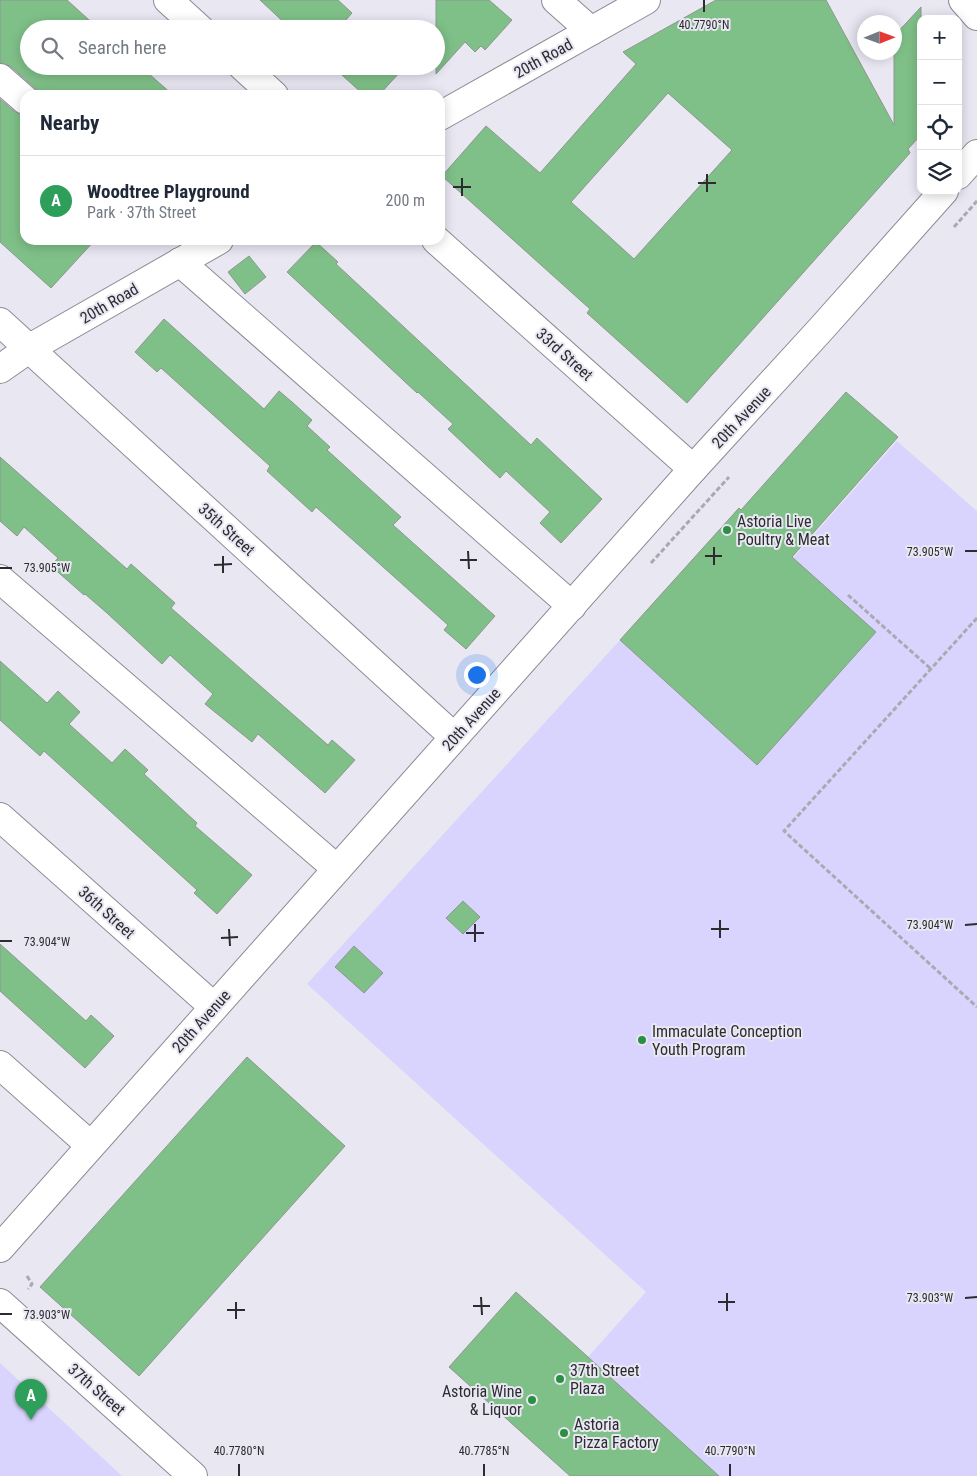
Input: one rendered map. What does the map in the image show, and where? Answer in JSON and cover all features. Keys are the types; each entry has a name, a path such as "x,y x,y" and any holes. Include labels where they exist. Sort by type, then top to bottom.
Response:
{"street":[{"path":"168,0 190,20"},
{"path":"556,0 591,31"},
{"name":"20th Road","path":"445,113 646,0"},
{"path":"963,0 977,16"},
{"path":"252,75 268,90"},
{"path":"0,78 20,96"},
{"path":"962,171 977,154"},
{"name":"20th Avenue","path":"0,1248 692,469 821,329 940,195"},
{"name":"33rd Street","path":"442,245 692,469"},
{"path":"197,248 572,606"},
{"name":"20th Road","path":"0,368 197,248"},
{"name":"35th Street","path":"0,322 454,737"},
{"path":"0,579 337,869"},
{"name":"36th Street","path":"0,818 214,1007"},
{"path":"0,1065 90,1145"},
{"name":"37th Street","path":"0,1303 194,1476"}],"path":[{"path":"848,595 931,669"},
{"path":"977,618 784,832 977,1007"},
{"path":"27,1276 32,1284 27,1290"}],"shaded area":[{"name":"Immaculate Conception Youth Program","path":"897,441 977,511 977,1476 719,1476 588,1357 646,1292 307,984 620,640 757,765 876,632 793,558"},
{"path":"0,1363 122,1476 0,1476"}],"building":[{"path":"0,0 67,0 89,20 20,20 20,75 10,66 0,63"},
{"path":"260,0 338,0 352,13 346,20 281,20"},
{"path":"436,0 489,0 512,20 485,50 481,46 475,52 465,42 445,64 445,20 436,20"},
{"path":"716,0 826,0 894,125 894,60 902,60 902,27 921,7 921,15 917,15 917,139 908,149 910,153 687,403 587,313 590,309 445,179 445,173 486,126 540,173 636,64 623,52","holes":["668,93 732,150 634,259 571,202"]},
{"path":"20,75 150,75 167,90 36,90"},
{"path":"342,75 397,75 384,90 358,90"},
{"path":"0,99 15,112 20,114 20,245 90,245 51,288 0,242"},
{"path":"313,245 319,245 338,262 336,264 531,445 537,438 602,499 561,543 540,523 550,512 506,471 500,478 448,429 453,424 287,272"},
{"path":"249,256 266,277 245,294 228,272"},
{"path":"164,319 264,409 279,391 292,402 312,420 307,426 330,447 327,450 401,517 393,525 495,616 466,649 444,630 448,625 316,507 312,512 267,471 270,466 161,368 157,372 135,352"},
{"path":"846,392 898,437 792,557 876,632 757,765 620,640 739,508 741,510"},
{"path":"0,457 127,569 131,564 175,603 171,608 328,745 332,740 355,760 325,793 258,734 252,742 205,704 213,694 170,655 162,664 107,613 51,566 58,558 24,527 17,536 0,521"},
{"path":"0,661 47,703 58,691 80,712 69,724 112,763 125,749 148,770 144,774 197,823 195,826 252,875 217,914 194,893 197,890 44,751 40,756 0,720"},
{"path":"463,901 480,917 463,934 446,918"},
{"path":"0,944 86,1021 91,1015 114,1036 85,1068 0,991"},
{"path":"354,946 383,973 364,993 335,967"},
{"path":"247,1057 345,1146 139,1376 40,1287"},
{"name":"37th Street Plaza","path":"516,1292 719,1476 570,1476 449,1367"}],"place":[{"name":"Astoria Live Poultry & Meat","path":"727,530"},
{"name":"Immaculate Conception Youth Program","path":"642,1040"},
{"name":"37th Street Plaza","path":"560,1379"},
{"name":"Astoria Wine & Liquor","path":"532,1400"},
{"name":"Woodtree Playground","path":"31,1420"},
{"name":"Astoria Pizza Factory","path":"564,1433"}]}
